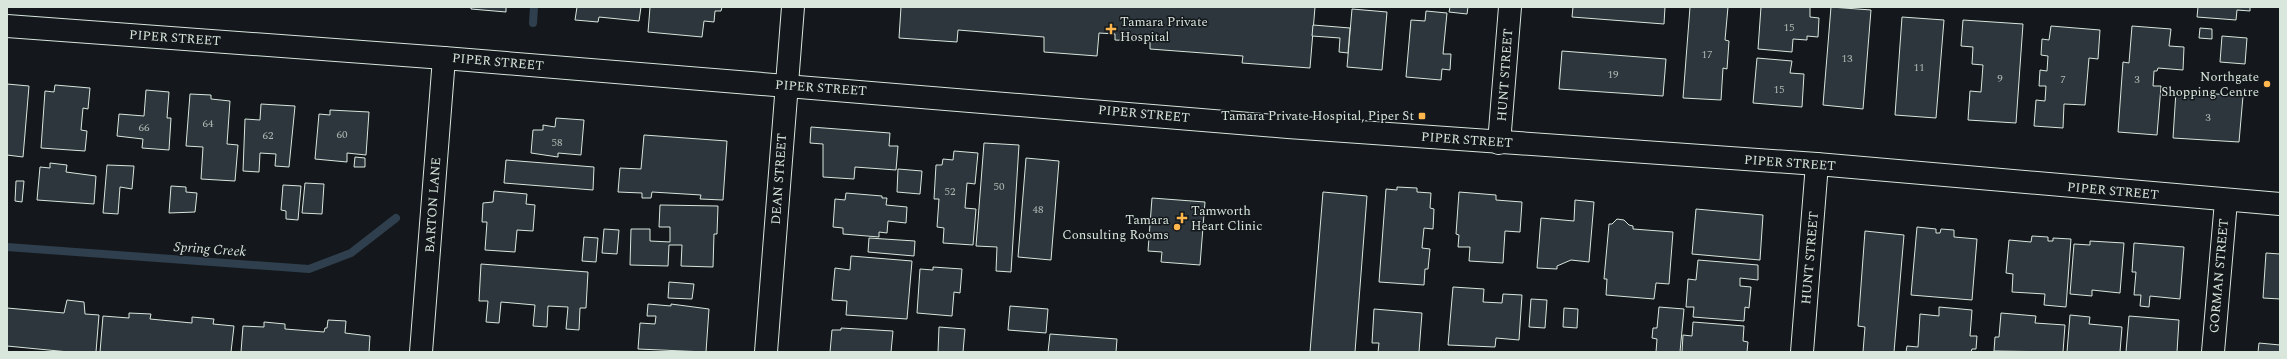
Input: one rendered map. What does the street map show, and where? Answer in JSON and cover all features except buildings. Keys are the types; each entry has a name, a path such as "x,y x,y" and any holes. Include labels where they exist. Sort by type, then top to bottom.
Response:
{"street":[{"name":"DEAN STREET","path":"766,352 793,7"},
{"name":"HUNT STREET","path":"1499,143 1510,7"},
{"name":"PIPER STREET","path":"7,26 444,58 1499,143 1817,164 2226,201 2280,204"},
{"name":"BARTON LANE","path":"421,352 444,58"},
{"name":"HUNT STREET","path":"1802,352 1817,164"},
{"name":"GORMAN STREET","path":"2213,352 2226,201"}],"waterway":[{"name":"Spring Creek","path":"533,23 534,7"},
{"name":"Spring Creek","path":"7,247 309,269 351,253 396,218"}],"place":[{"name":"Tamara Private Hospital","path":"1111,29"},
{"name":"Northgate Shopping Centre","path":"2267,84"},
{"name":"Tamara Private Hospital, Piper St","path":"1422,116"},
{"name":"Tamworth Heart Clinic","path":"1182,218"},
{"name":"Tamara Consulting Rooms","path":"1177,227"}]}
